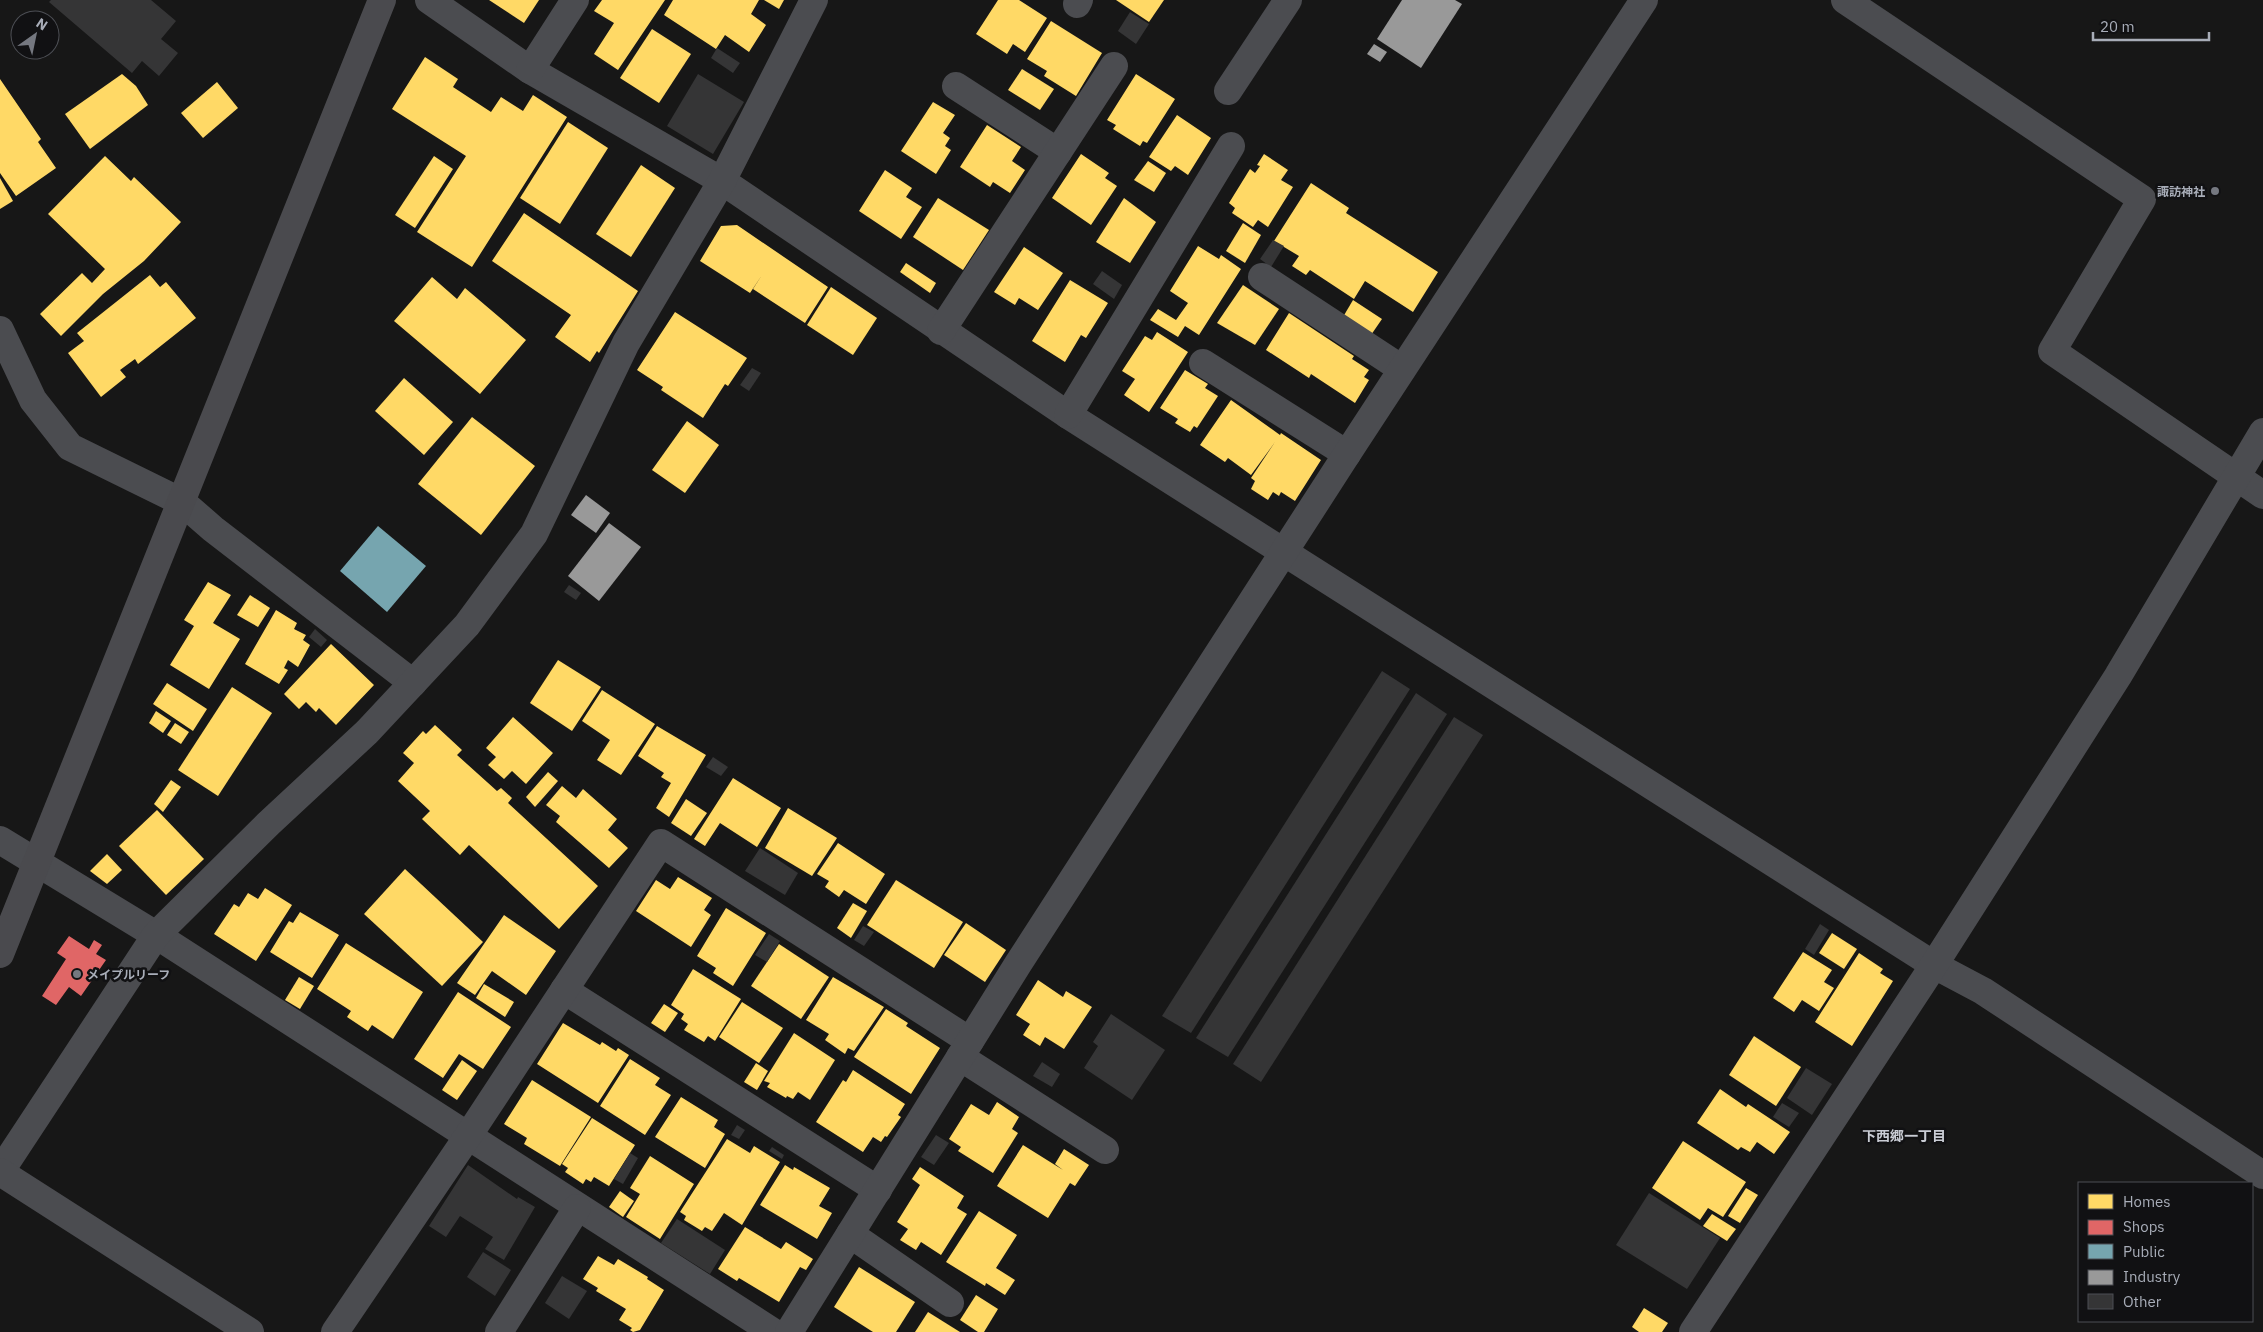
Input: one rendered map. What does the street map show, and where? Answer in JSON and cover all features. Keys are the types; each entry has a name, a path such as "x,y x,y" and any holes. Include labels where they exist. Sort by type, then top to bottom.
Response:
{"street":[{"path":"0,954 382,0"},
{"path":"429,0 530,70 722,181 941,331 1284,554 1934,965 1983,991 2263,1174"},
{"path":"530,70 575,0"},
{"path":"250,1332 0,1172 156,935 268,824 367,732 468,625 534,534 626,343 722,181 814,0"},
{"path":"1228,91 1288,0"},
{"path":"789,1332 965,1049 1347,454 1644,0"},
{"path":"1845,0 2142,199 2052,351 2263,495"},
{"path":"941,331 1114,66"},
{"path":"956,86 1058,152"},
{"path":"1068,415 1231,146"},
{"path":"1262,277 1402,370"},
{"path":"0,330 33,400 70,447 182,502 213,529 413,683"},
{"path":"1203,363 1347,454"},
{"path":"1693,1332 1934,965 2118,676 2263,432"},
{"path":"0,840 36,864 156,935 577,1208 773,1332"},
{"path":"335,1332 468,1136 661,844 965,1049 1105,1150"},
{"path":"564,990 878,1190"},
{"path":"499,1332 577,1208"},
{"path":"850,1234 950,1303"}],"building: Homes":[{"path":"489,0 539,0 524,23"},
{"path":"602,0 665,0 618,70 594,54 614,23 594,11"},
{"path":"673,0 759,0 751,14 766,25 749,52 725,35 716,49 664,15"},
{"path":"764,0 784,0 779,9"},
{"path":"998,0 1019,0 1047,18 1025,52 1013,44 1007,54 976,34"},
{"path":"1116,0 1164,0 1149,22"},
{"path":"1051,21 1102,53 1076,96 1044,76 1047,71 1027,59"},
{"path":"652,29 691,54 659,103 620,78"},
{"path":"425,57 458,79 453,87 491,112 501,97 523,111 533,95 567,117 472,267 417,232 466,156 392,109"},
{"path":"1022,69 1054,89 1040,110 1008,90"},
{"path":"122,74 136,86 148,105 90,149 65,114"},
{"path":"1136,74 1175,99 1147,143 1143,141 1140,146 1113,129 1116,125 1107,120"},
{"path":"0,79 41,139 38,142 56,168 16,196 0,173"},
{"path":"217,82 238,108 203,138 181,113"},
{"path":"933,102 955,115 943,133 950,138 945,146 951,150 936,174 901,151"},
{"path":"1177,115 1211,138 1188,175 1175,166 1171,171 1149,157"},
{"path":"568,122 608,148 560,224 520,198"},
{"path":"987,125 1021,147 1012,161 1025,170 1010,193 993,182 990,187 960,167"},
{"path":"1081,154 1109,173 1105,178 1117,186 1091,225 1052,198"},
{"path":"1264,154 1288,170 1281,180 1293,187 1268,227 1258,220 1253,227 1232,213 1235,208 1229,203 1250,169 1255,173 1260,166 1257,165"},
{"path":"105,156 131,181 134,177 181,222 144,261 103,294 61,336 40,314 82,273 92,283 105,269 48,214"},
{"path":"434,156 453,169 415,228 395,215"},
{"path":"1148,161 1166,173 1154,192 1134,180"},
{"path":"641,165 675,188 631,257 596,234"},
{"path":"885,170 912,188 906,197 922,207 901,239 859,211"},
{"path":"0,178 13,201 0,209"},
{"path":"1311,183 1349,208 1346,213 1438,272 1413,312 1365,281 1354,299 1310,270 1306,275 1292,266 1299,256 1274,241"},
{"path":"938,198 989,230 963,270 913,237"},
{"path":"1124,198 1156,222 1130,263 1096,242"},
{"path":"524,213 638,291 599,353 597,351 590,362 555,337 571,315 492,261"},
{"path":"1243,223 1261,235 1245,263 1226,251"},
{"path":"737,225 828,287 805,323 753,289 762,275 750,293 700,261 721,226"},
{"path":"1198,246 1219,259 1221,255 1241,269 1199,335 1185,326 1178,337 1150,320 1158,309 1176,320 1188,303 1170,291"},
{"path":"1024,247 1063,273 1038,310 1019,298 1015,305 994,292"},
{"path":"906,263 936,283 930,293 900,272"},
{"path":"150,275 160,287 166,282 196,318 138,364 135,359 120,370 126,377 101,397 68,353 84,341 77,333"},
{"path":"432,277 457,299 465,288 526,340 480,394 394,321"},
{"path":"1070,280 1108,303 1086,338 1081,335 1065,362 1032,341"},
{"path":"1243,285 1279,309 1255,345 1217,323"},
{"path":"831,287 877,318 853,355 807,325"},
{"path":"1353,300 1382,319 1371,335 1343,317"},
{"path":"675,312 747,358 728,386 725,384 703,418 661,390 663,387 637,370"},
{"path":"1289,313 1354,356 1352,359 1369,370 1364,377 1369,380 1355,403 1311,374 1309,378 1266,350"},
{"path":"1157,332 1188,352 1149,412 1124,395 1135,379 1122,371 1145,336 1152,340"},
{"path":"1185,370 1208,384 1205,388 1218,396 1197,428 1194,426 1190,432 1175,423 1178,419 1160,408"},
{"path":"404,378 453,422 424,455 375,411"},
{"path":"1231,400 1280,435 1281,433 1321,460 1295,501 1281,492 1279,496 1273,492 1268,500 1251,489 1255,481 1251,478 1275,442 1251,475 1228,458 1225,462 1200,445"},
{"path":"472,417 535,466 481,535 418,484"},
{"path":"687,421 719,445 685,493 652,470"},
{"path":"208,582 231,595 213,623 240,639 209,689 170,665 194,626 184,620"},
{"path":"250,595 270,608 258,627 237,615"},
{"path":"276,610 297,623 294,629 306,635 303,640 310,645 298,667 288,660 284,668 288,670 279,684 245,664"},
{"path":"331,644 374,685 336,725 319,708 316,712 306,702 299,709 284,694"},
{"path":"558,660 601,687 572,731 530,703"},
{"path":"167,683 207,709 193,731 153,704"},
{"path":"232,687 272,713 218,796 178,770"},
{"path":"602,690 655,724 621,775 597,760 610,740 582,721"},
{"path":"156,711 171,721 163,733 149,723"},
{"path":"513,717 553,753 526,784 512,771 504,779 488,765 496,757 486,748"},
{"path":"175,723 189,732 181,744 167,735"},
{"path":"435,725 462,750 457,755 497,791 501,788 512,798 508,803 598,886 559,929 469,845 460,855 422,819 430,811 398,781 414,763 403,753 423,731 426,734"},
{"path":"657,726 706,755 669,817 656,808 671,783 661,777 664,773 638,756"},
{"path":"548,772 558,781 535,807 526,797"},
{"path":"733,778 781,808 757,847 720,823 705,846 694,839"},
{"path":"171,780 181,787 163,812 154,804"},
{"path":"562,786 576,798 583,789 617,819 603,836 608,830 628,848 609,868 556,822 560,816 546,805"},
{"path":"686,799 707,813 691,836 671,823"},
{"path":"788,808 837,838 812,876 765,848"},
{"path":"157,810 204,859 166,895 119,846"},
{"path":"838,843 885,874 866,904 844,890 839,897 825,887 829,881 817,874"},
{"path":"107,854 122,870 107,884 90,871"},
{"path":"405,869 483,942 442,986 364,914"},
{"path":"678,877 712,898 704,910 711,915 691,947 636,911 656,880 670,889"},
{"path":"896,880 963,922 934,968 867,925"},
{"path":"265,888 292,905 256,961 214,934 234,904 239,907 248,893 258,899"},
{"path":"853,903 867,911 851,938 837,928"},
{"path":"726,908 766,933 733,986 713,973 716,968 697,956"},
{"path":"300,912 339,935 312,978 270,952 289,921 293,923"},
{"path":"504,915 556,951 526,995 492,971 475,995 457,983"},
{"path":"966,923 1006,950 985,982 944,955"},
{"path":"1832,933 1857,949 1844,969 1819,953"},
{"path":"346,943 423,992 393,1039 372,1025 368,1031 347,1017 351,1011 317,989"},
{"path":"779,944 829,977 801,1019 751,986"},
{"path":"1803,952 1832,970 1824,982 1834,988 1819,1011 1802,1000 1794,1012 1773,998"},
{"path":"1859,953 1883,969 1880,973 1893,981 1852,1046 1815,1022"},
{"path":"693,969 741,999 715,1041 708,1036 704,1042 684,1030 688,1024 681,1019 684,1014 671,1005"},
{"path":"299,977 314,986 300,1009 285,1000"},
{"path":"833,977 884,1007 854,1051 848,1048 845,1054 825,1040 829,1034 806,1020"},
{"path":"1038,980 1063,997 1066,991 1092,1007 1064,1049 1045,1037 1040,1046 1023,1035 1030,1024 1016,1015"},
{"path":"484,984 514,1002 505,1017 476,998"},
{"path":"458,992 511,1027 483,1069 459,1054 443,1078 414,1059"},
{"path":"742,1002 783,1028 759,1063 719,1037"},
{"path":"664,1004 678,1013 665,1032 651,1023"},
{"path":"886,1009 908,1023 906,1026 940,1048 911,1094 854,1057"},
{"path":"563,1023 600,1045 602,1042 616,1051 618,1048 629,1055 598,1103 537,1064"},
{"path":"794,1033 835,1060 810,1100 798,1092 793,1099 787,1096 786,1098 767,1087 770,1083 764,1081"},
{"path":"1754,1036 1801,1067 1776,1106 1729,1075"},
{"path":"630,1059 660,1078 655,1085 671,1095 645,1135 600,1106"},
{"path":"462,1060 477,1071 457,1100 442,1090"},
{"path":"756,1063 768,1071 757,1090 744,1082"},
{"path":"853,1070 905,1104 898,1115 901,1117 887,1137 885,1136 881,1142 873,1137 863,1152 816,1122 843,1080 846,1082"},
{"path":"532,1080 591,1117 560,1166 524,1144 527,1138 504,1124"},
{"path":"1720,1089 1746,1107 1748,1104 1790,1132 1774,1154 1757,1142 1750,1152 1741,1147 1738,1150 1697,1123"},
{"path":"681,1097 718,1120 714,1127 725,1134 705,1168 655,1137"},
{"path":"997,1102 1019,1117 1012,1129 1018,1133 993,1173 958,1151 961,1147 949,1139 971,1104 989,1115"},
{"path":"592,1118 635,1145 609,1186 594,1177 591,1182 586,1179 583,1184 565,1172 568,1168 562,1164"},
{"path":"727,1139 750,1153 754,1146 780,1162 742,1225 724,1213 712,1231 705,1227 702,1231 684,1220 686,1216 680,1212"},
{"path":"1683,1141 1746,1182 1723,1217 1708,1208 1700,1220 1652,1188"},
{"path":"1023,1145 1063,1170 1055,1164 1064,1149 1089,1165 1075,1186 1070,1183 1048,1218 997,1186"},
{"path":"650,1156 694,1184 660,1239 626,1217 640,1194 630,1188"},
{"path":"785,1165 793,1170 794,1167 830,1188 819,1206 832,1213 817,1239 760,1205"},
{"path":"920,1167 964,1196 957,1208 967,1214 941,1255 921,1242 916,1250 900,1240 908,1229 897,1222 920,1185 912,1179"},
{"path":"1746,1188 1758,1195 1740,1223 1728,1216"},
{"path":"620,1191 634,1201 623,1217 609,1207"},
{"path":"979,1211 1017,1235 996,1268 1015,1280 1005,1295 986,1283 985,1286 946,1262"},
{"path":"1712,1214 1736,1229 1727,1241 1703,1226"},
{"path":"745,1227 781,1249 786,1242 813,1259 806,1270 800,1267 779,1302 739,1278 737,1281 718,1269"},
{"path":"598,1256 614,1265 618,1259 648,1277 647,1279 664,1290 640,1330 633,1332 630,1330 632,1328 619,1320 626,1309 596,1291 598,1288 583,1279"},
{"path":"859,1267 915,1302 896,1332 873,1332 834,1307"},
{"path":"976,1295 998,1309 984,1332 978,1332 960,1320"},
{"path":"1644,1308 1668,1323 1662,1332 1639,1332 1632,1327"},
{"path":"928,1312 960,1332 915,1332"}],"building: Shops":[{"name":"メイプルリーフ","path":"69,936 89,949 94,940 102,945 96,954 106,960 81,996 69,987 56,1005 42,996 66,959 57,953"}],"building: Public":[{"path":"378,526 426,566 387,612 340,571"}],"building: Industry":[{"path":"1402,0 1455,0 1462,4 1421,68 1377,39"},
{"path":"1374,44 1387,52 1380,62 1367,54"},
{"path":"586,495 610,513 596,533 571,515"},
{"path":"609,523 641,547 599,601 568,576"}],"building: Other":[{"path":"51,0 151,0 176,21 161,39 178,53 159,76 142,61 132,73 49,2"},
{"path":"1130,12 1149,24 1136,44 1118,31"},
{"path":"717,48 740,63 733,73 711,58"},
{"path":"698,74 744,102 713,154 667,126"},
{"path":"1273,240 1284,246 1271,267 1260,259"},
{"path":"1102,271 1122,285 1114,299 1093,284"},
{"path":"752,368 761,373 749,391 740,385"},
{"path":"569,585 581,593 576,600 564,592"},
{"path":"315,629 327,640 321,647 309,637"},
{"path":"1382,671 1410,689 1191,1033 1162,1016"},
{"path":"1416,693 1447,714 1228,1057 1196,1038"},
{"path":"1454,717 1483,735 1261,1082 1233,1064"},
{"path":"713,757 728,767 721,776 706,767"},
{"path":"760,848 798,873 785,895 745,871"},
{"path":"1820,924 1829,930 1814,955 1805,949"},
{"path":"863,926 874,932 864,946 854,940"},
{"path":"769,934 780,941 767,962 755,955"},
{"path":"1111,1014 1165,1050 1132,1100 1084,1068 1098,1046 1093,1042"},
{"path":"1042,1062 1060,1074 1052,1087 1033,1076"},
{"path":"1806,1068 1832,1084 1812,1115 1787,1098"},
{"path":"1782,1103 1799,1113 1789,1127 1773,1117"},
{"path":"737,1125 745,1130 739,1139 731,1135"},
{"path":"936,1135 949,1143 934,1165 921,1157"},
{"path":"772,1147 784,1155 782,1159 769,1151"},
{"path":"630,1153 638,1158 623,1184 614,1179"},
{"path":"468,1165 517,1199 518,1197 535,1207 504,1260 485,1249 493,1237 460,1216 446,1237 429,1226"},
{"path":"1649,1193 1720,1238 1687,1289 1616,1245"},
{"path":"677,1219 725,1250 710,1274 661,1243"},
{"path":"483,1252 511,1270 495,1296 467,1277"},
{"path":"562,1276 587,1291 569,1319 545,1303"}],"place":[{"name":"諏訪神社","path":"2215,191"},
{"name":"メイプルリーフ","path":"77,974"}],"district":[{"name":"下西郷一丁目","path":"1904,1136"}]}
